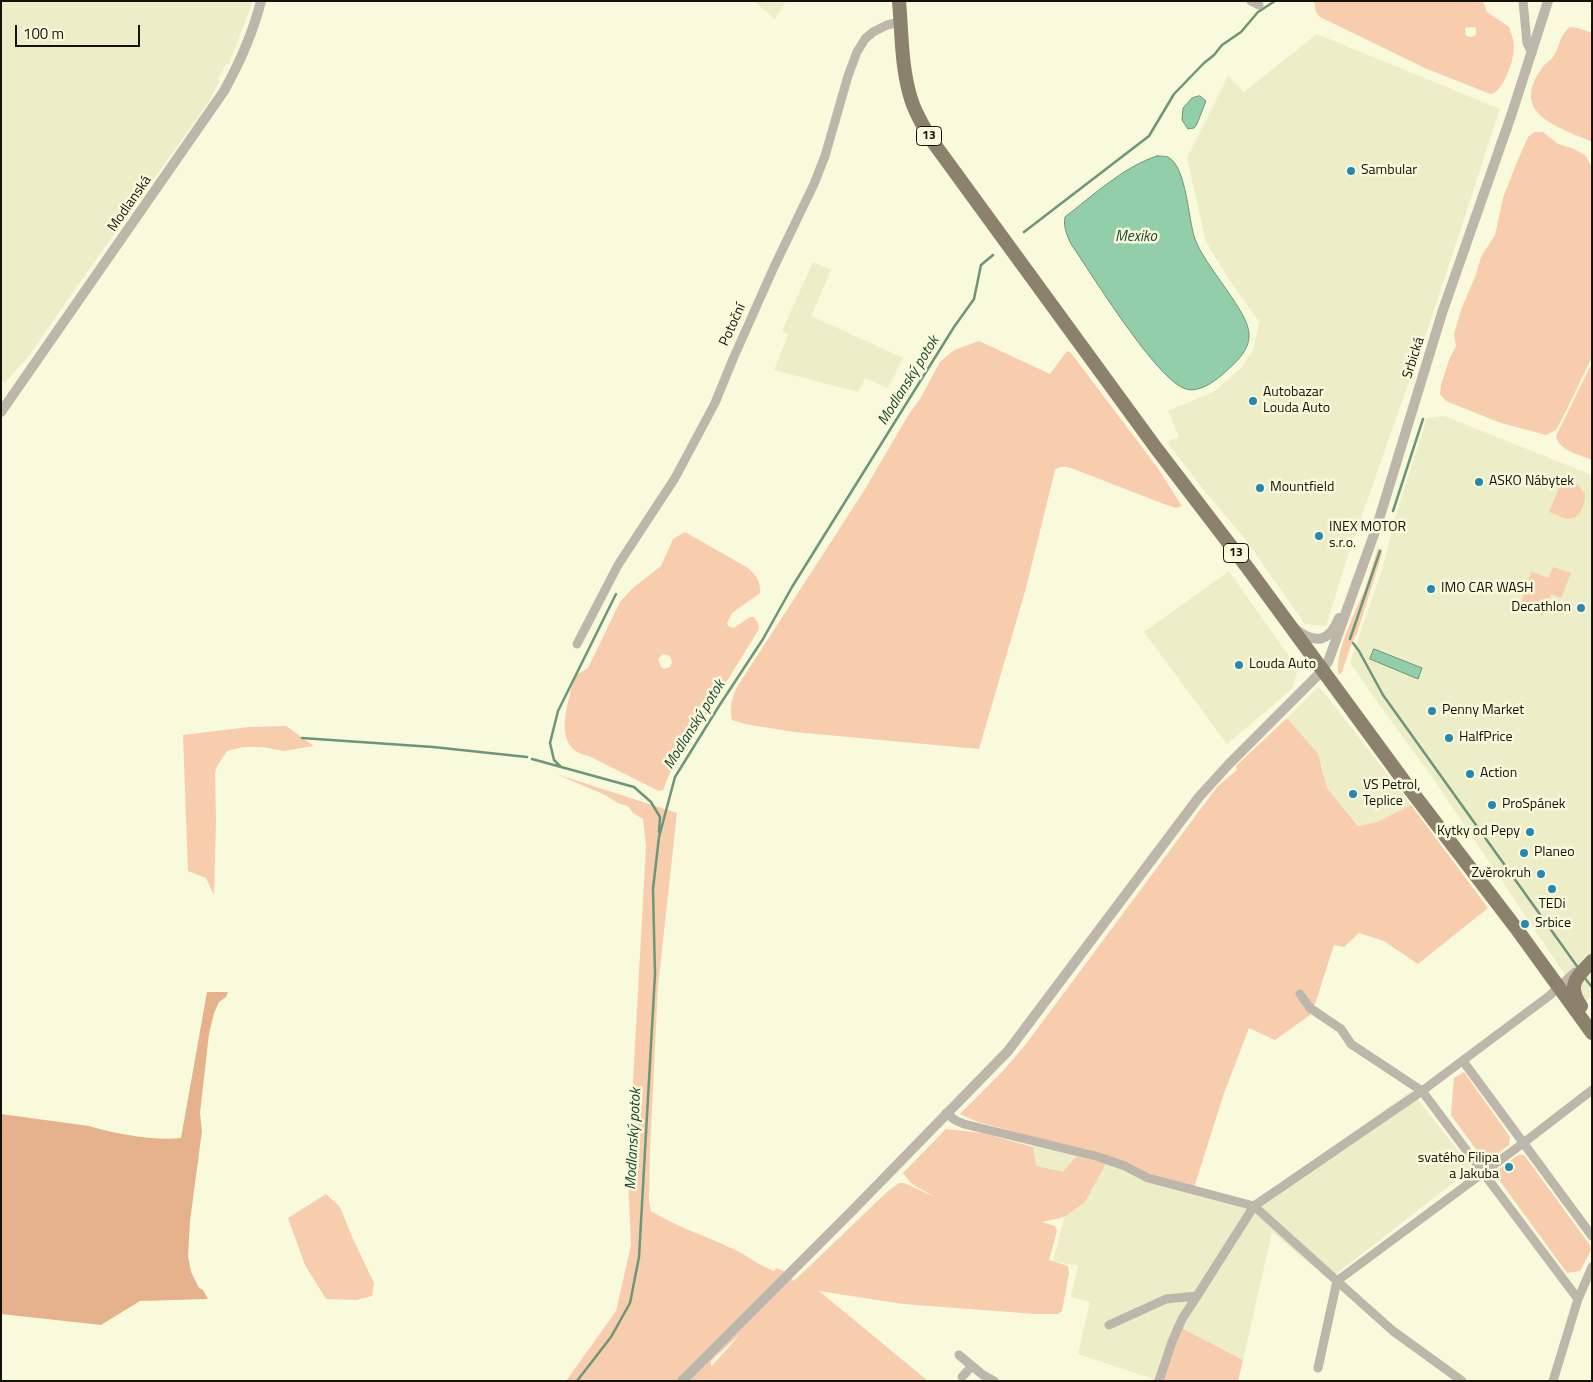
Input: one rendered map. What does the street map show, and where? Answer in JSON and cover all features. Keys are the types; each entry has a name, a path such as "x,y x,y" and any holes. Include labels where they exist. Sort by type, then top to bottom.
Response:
{"main road":[{"name":"13","path":"899,1 905,73 920,121 936,146 1129,411 1592,1033"},
{"path":"1592,961 1578,976 1573,986 1576,999 1592,1021"}],"street":[{"name":"Modlanská","path":"1,412 224,90 242,56 254,27 261,1"},
{"path":"1523,1 1527,42 1532,52"},
{"name":"Srbická","path":"682,1381 996,1064 1023,1032 1199,797 1229,764 1322,671 1331,657 1377,526 1439,323 1548,1"},
{"name":"Potoční","path":"577,644 618,564 675,478 715,403 732,359 814,184 825,156 848,76 857,52 866,39 877,29 900,22"},
{"path":"1286,621 1308,637 1317,639 1326,637 1336,626 1344,606 1354,594"},
{"path":"1159,1381 1182,1319 1254,1206 1422,1091 1559,987 1575,972"},
{"path":"1300,994 1310,1008 1341,1029 1350,1044 1422,1091 1578,1299"},
{"path":"1463,1061 1522,1144 1592,1236"},
{"path":"1318,1368 1337,1281 1484,1173 1592,1090"},
{"path":"946,1113 964,1124 1099,1158 1125,1166 1148,1178 1254,1206 1393,1331 1462,1381"},
{"path":"1553,1381 1578,1299 1592,1267"},
{"path":"1109,1326 1166,1299 1198,1296"},
{"path":"959,1355 994,1381"},
{"path":"962,1377 972,1366"}],"shaded area":[{"path":"1,1 253,1 229,64 225,65 208,103 31,353 5,383 1,380"},
{"path":"754,1 786,1 775,19"},
{"path":"1314,1 1483,1 1487,12 1509,27 1514,44 1514,53 1508,74 1492,94 1427,69 1320,17 1316,12","holes":["1465,28 1476,28 1476,35 1466,36"]},
{"path":"1570,27 1592,33 1592,142 1552,124 1534,107 1531,97 1533,84 1542,68 1553,57 1562,37"},
{"path":"1317,34 1500,109 1430,322 1348,555 1326,626 1305,624 1246,540 1167,442 1179,437 1168,411 1215,391 1241,368 1253,350 1260,320 1257,319 1230,281 1206,242 1187,158 1228,76 1244,92"},
{"path":"1534,132 1543,132 1558,144 1585,155 1592,167 1592,357 1556,430 1546,435 1501,423 1446,401 1440,394 1449,360 1456,346 1454,334 1461,310 1481,257 1495,235 1503,198 1517,162 1528,137"},
{"path":"813,262 831,270 811,316 903,358 888,388 865,378 858,392 774,370 788,335 782,331"},
{"path":"979,341 1050,374 1067,351 1071,353 1157,467 1182,506 1176,508 1164,504 1071,468 1062,467 1055,470 1026,588 979,749 794,732 732,720 732,703 737,687 862,494 909,414 920,399 940,362 954,350"},
{"path":"1592,363 1592,460 1565,448 1556,436"},
{"path":"1444,416 1592,475 1592,996 1584,1003 1430,774 1350,662 1382,570 1395,518 1427,418"},
{"path":"1568,483 1578,485 1585,494 1583,507 1579,514 1572,519 1563,518 1549,512 1559,488"},
{"path":"685,532 748,568 756,576 759,582 760,593 732,613 727,623 728,626 734,628 750,617 754,617 759,629 669,775 663,790 659,791 573,749 568,743 565,719 570,692 576,675 588,668 620,602 634,587 661,566 673,539","holes":["663,654 670,656 672,662 670,667 664,669 661,667 658,659"]},
{"path":"1378,548 1382,550 1382,554 1357,633 1342,672 1339,675 1339,656 1366,586"},
{"path":"1553,567 1571,573 1561,598 1551,594 1543,615 1520,606 1531,572 1549,578"},
{"path":"1229,571 1298,669 1292,689 1227,744 1144,632"},
{"path":"1318,687 1411,805 1377,822 1359,826 1327,788 1322,765 1287,718"},
{"path":"1287,718 1318,754 1327,788 1358,826 1377,822 1411,805 1488,908 1418,964 1384,941 1359,933 1344,947 1334,945 1310,1015 1275,1040 1249,1028 1223,1096 1194,1188 1150,1174 1129,1163 978,1122 960,1114 1003,1071 1026,1044 1217,787 1237,770 1236,766"},
{"path":"286,726 314,746 284,751 262,747 243,747 227,751 217,766 215,774 214,895 206,878 188,871 183,735 249,727"},
{"path":"556,774 677,813 658,986 650,1150 649,1201 651,1211 681,1227 738,1251 769,1269 774,1271 777,1268 784,1271 794,1281 887,1192 899,1183 904,1183 935,1197 912,1184 903,1173 946,1129 983,1133 1033,1147 1036,1166 1063,1172 1076,1157 1106,1163 1085,1202 1064,1217 1042,1222 1055,1226 1057,1231 1049,1260 1068,1266 1069,1273 1062,1311 1058,1314 1036,1314 903,1304 819,1291 928,1381 566,1381 616,1311 631,1245 627,1157 631,1118 646,846 643,819 633,813 628,806 618,803 603,794","holes":["741,1333 712,1366 711,1361"]},
{"path":"207,992 228,992 226,997 219,1002 214,1013 209,1034 200,1113 202,1131 190,1221 188,1256 191,1272 199,1288 203,1290 208,1299 140,1301 101,1325 1,1314 1,1114 89,1126 135,1136 159,1139 181,1138"},
{"path":"1464,1072 1510,1137 1509,1145 1489,1160 1483,1159 1451,1115 1454,1078"},
{"path":"1411,1091 1472,1168 1335,1275 1333,1283 1272,1232 1243,1360 1174,1324 1153,1379 1078,1354 1090,1302 1071,1297 1078,1266 1053,1261 1067,1206 1023,1195 1033,1147 1033,1136 1129,1163 1150,1174 1249,1202 1257,1200"},
{"path":"1518,1155 1524,1155 1590,1245 1591,1250 1580,1271 1567,1273 1497,1177 1497,1171"},
{"path":"326,1194 340,1207 374,1283 372,1296 356,1300 326,1299 305,1265 288,1218"},
{"path":"1174,1324 1243,1360 1238,1381 1153,1381"}],"water":[{"path":"1200,96 1206,101 1197,124 1194,128 1188,129 1182,120 1183,108 1192,98"},
{"name":"Mexiko","path":"1157,156 1168,157 1179,171 1195,239 1207,262 1242,314 1249,334 1249,340 1244,351 1223,374 1206,386 1191,390 1174,382 1142,347 1071,244 1065,228 1065,217 1098,191 1121,174"},
{"path":"1374,649 1422,668 1418,679 1370,659"}],"waterway":[{"name":"Modlanský potok","path":"1024,232 1149,136 1174,94 1222,45 1241,32 1258,12 1275,1"},
{"name":"Modlanský potok","path":"577,1381 611,1337 630,1303 639,1257 655,974 653,889 659,837 675,777 763,639 792,587 954,327 974,299 981,265 993,255"},
{"path":"1393,511 1423,419"},
{"path":"1350,639 1380,551"},
{"path":"561,767 554,760 550,743 558,711 616,594"},
{"path":"1353,643 1383,695 1579,969"},
{"path":"302,738 433,747 527,757"},
{"path":"532,759 634,787 651,802 660,817 659,832"},
{"path":"1583,976 1592,987"}],"place":[{"name":"Sambular","path":"1351,171"},
{"name":"Autobazar Louda Auto","path":"1253,401"},
{"name":"ASKO Nábytek","path":"1479,482"},
{"name":"Mountfield","path":"1260,488"},
{"name":"INEX MOTOR s.r.o.","path":"1319,536"},
{"name":"IMO CAR WASH","path":"1431,589"},
{"name":"Decathlon","path":"1581,608"},
{"name":"Louda Auto","path":"1239,665"},
{"name":"Penny Market","path":"1432,711"},
{"name":"HalfPrice","path":"1449,738"},
{"name":"Action","path":"1470,774"},
{"name":"VS Petrol, Teplice","path":"1353,794"},
{"name":"ProSpánek","path":"1492,805"},
{"name":"Kytky od Pepy","path":"1530,832"},
{"name":"Planeo","path":"1524,853"},
{"name":"Zvěrokruh","path":"1541,874"},
{"name":"TEDi","path":"1552,889"},
{"name":"Srbice","path":"1525,924"},
{"name":"svatého Filipa a Jakuba","path":"1509,1167"}]}
